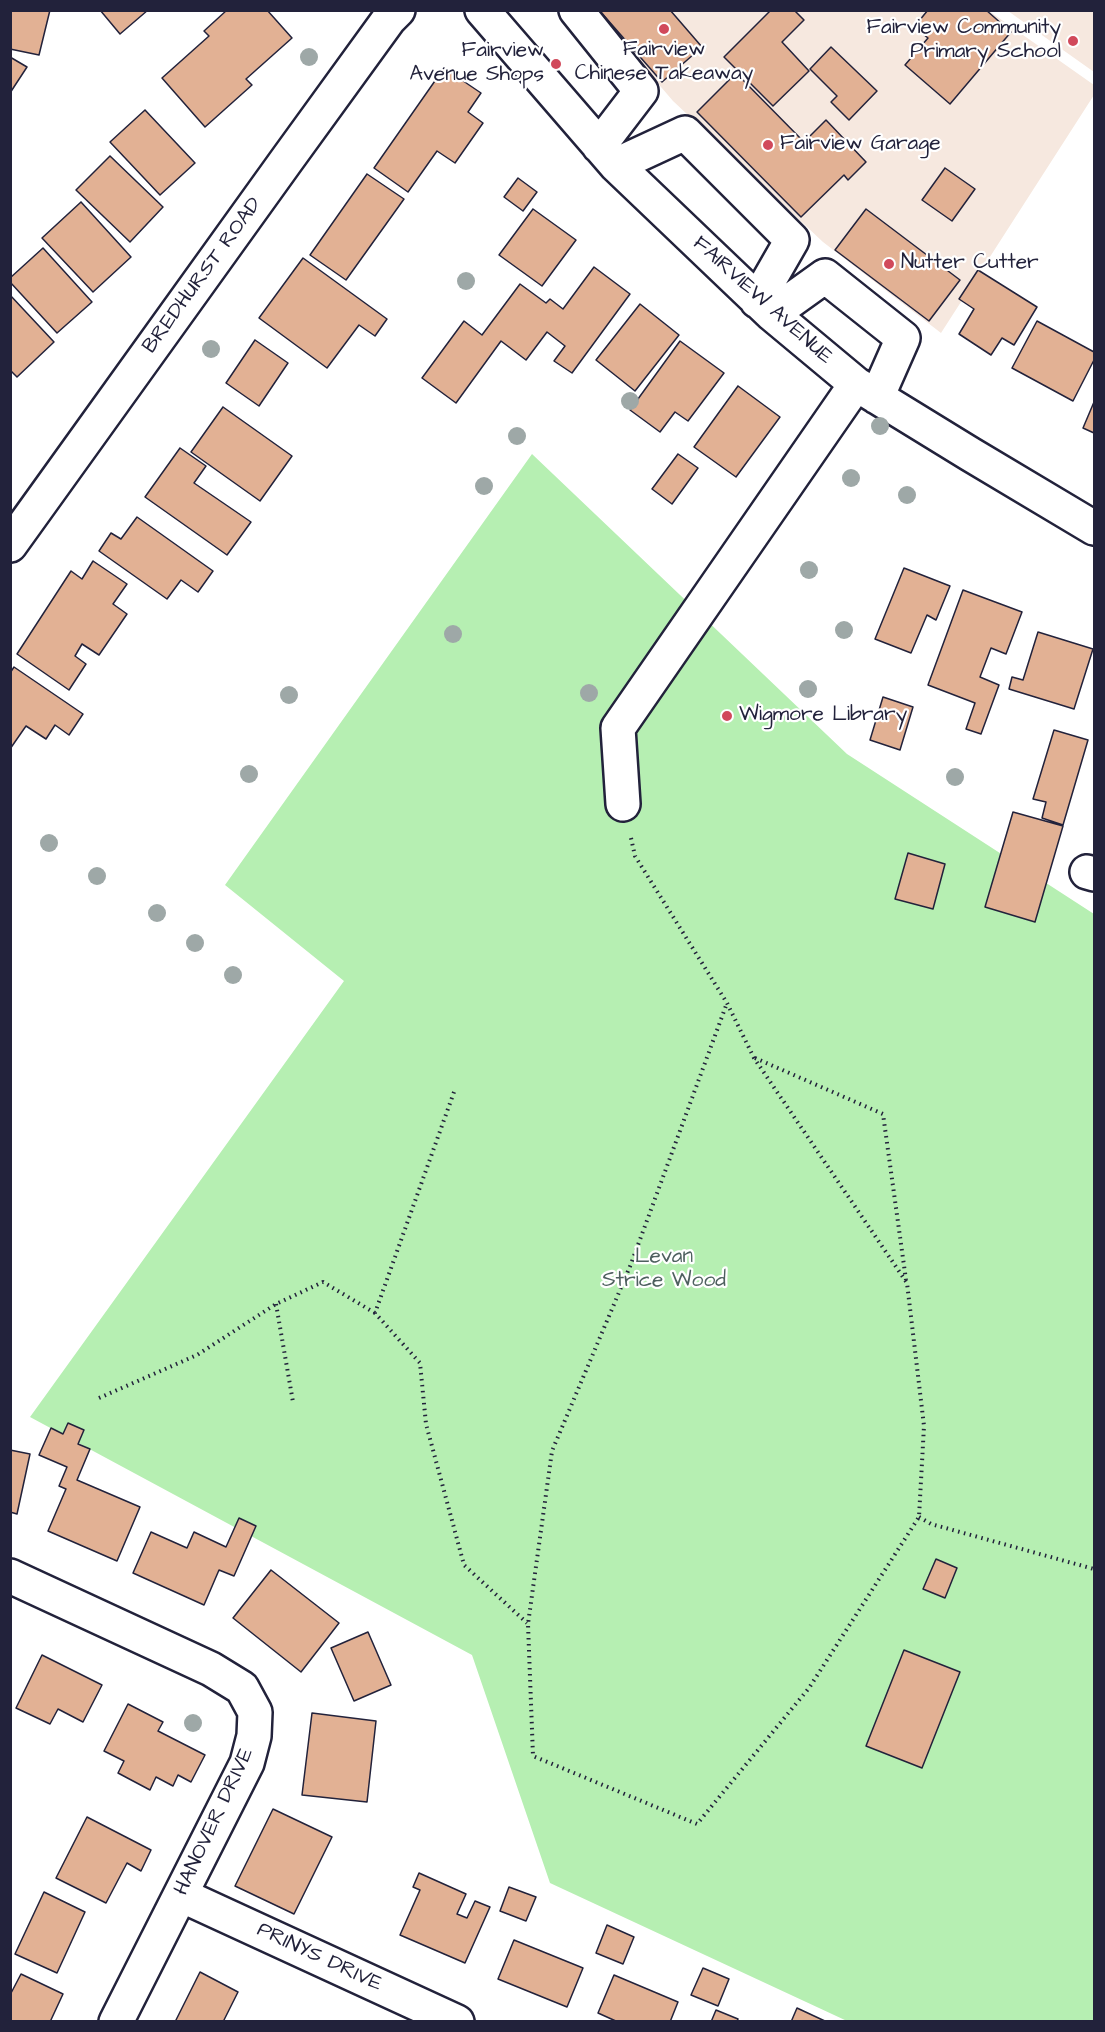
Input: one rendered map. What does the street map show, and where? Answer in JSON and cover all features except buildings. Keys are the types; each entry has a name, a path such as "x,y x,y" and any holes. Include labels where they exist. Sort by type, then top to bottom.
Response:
{"street":[{"name":"BREDHURST ROAD","path":"10,545 306,132 398,10"},
{"name":"FAIRVIEW AVENUE","path":"482,10 608,156 764,308 866,390 1095,528"},
{"path":"576,10 641,91 608,156"},
{"path":"608,156 685,133 792,240 764,308"},
{"path":"623,804 618,728 903,338 825,276 764,308"},
{"name":"HANOVER DRIVE","path":"10,1576 211,1669 243,1688 255,1712 254,1736 247,1763 116,2022"},
{"name":"PRINYS DRIVE","path":"181,1895 457,2022"}],"path":[{"path":"623,804 635,856 727,1003 754,1058 906,1283"},
{"path":"727,1003 631,1264 552,1450 528,1624 533,1756 697,1824 809,1688 919,1517 924,1426 883,1114 754,1058"},
{"path":"375,1313 454,1092"},
{"path":"99,1398 198,1355 276,1304 323,1282 375,1313 420,1363 426,1424 464,1564 528,1624"},
{"path":"276,1304 293,1402"},
{"path":"919,1517 931,1524 1095,1569"}],"shaded area":[{"path":"596,11 989,11 1094,85 1094,95 941,333 823,242 673,101"},
{"name":"Fairview Community Primary School","path":"1008,11 1094,11 1094,72"}],"green space":[{"name":"Levan Strice Wood","path":"532,454 847,754 1094,914 1094,2021 847,2021 550,1883 472,1655 30,1417 344,981 225,885"}],"place":[{"name":"Fairview Chinese Takeaway","path":"664,29"},
{"name":"Fairview Community Primary School","path":"1073,41"},
{"name":"Fairview Avenue Shops","path":"556,64"},
{"name":"Fairview Garage","path":"768,145"},
{"name":"Nutter Cutter","path":"889,264"},
{"name":"Wigmore Library","path":"727,716"}]}
